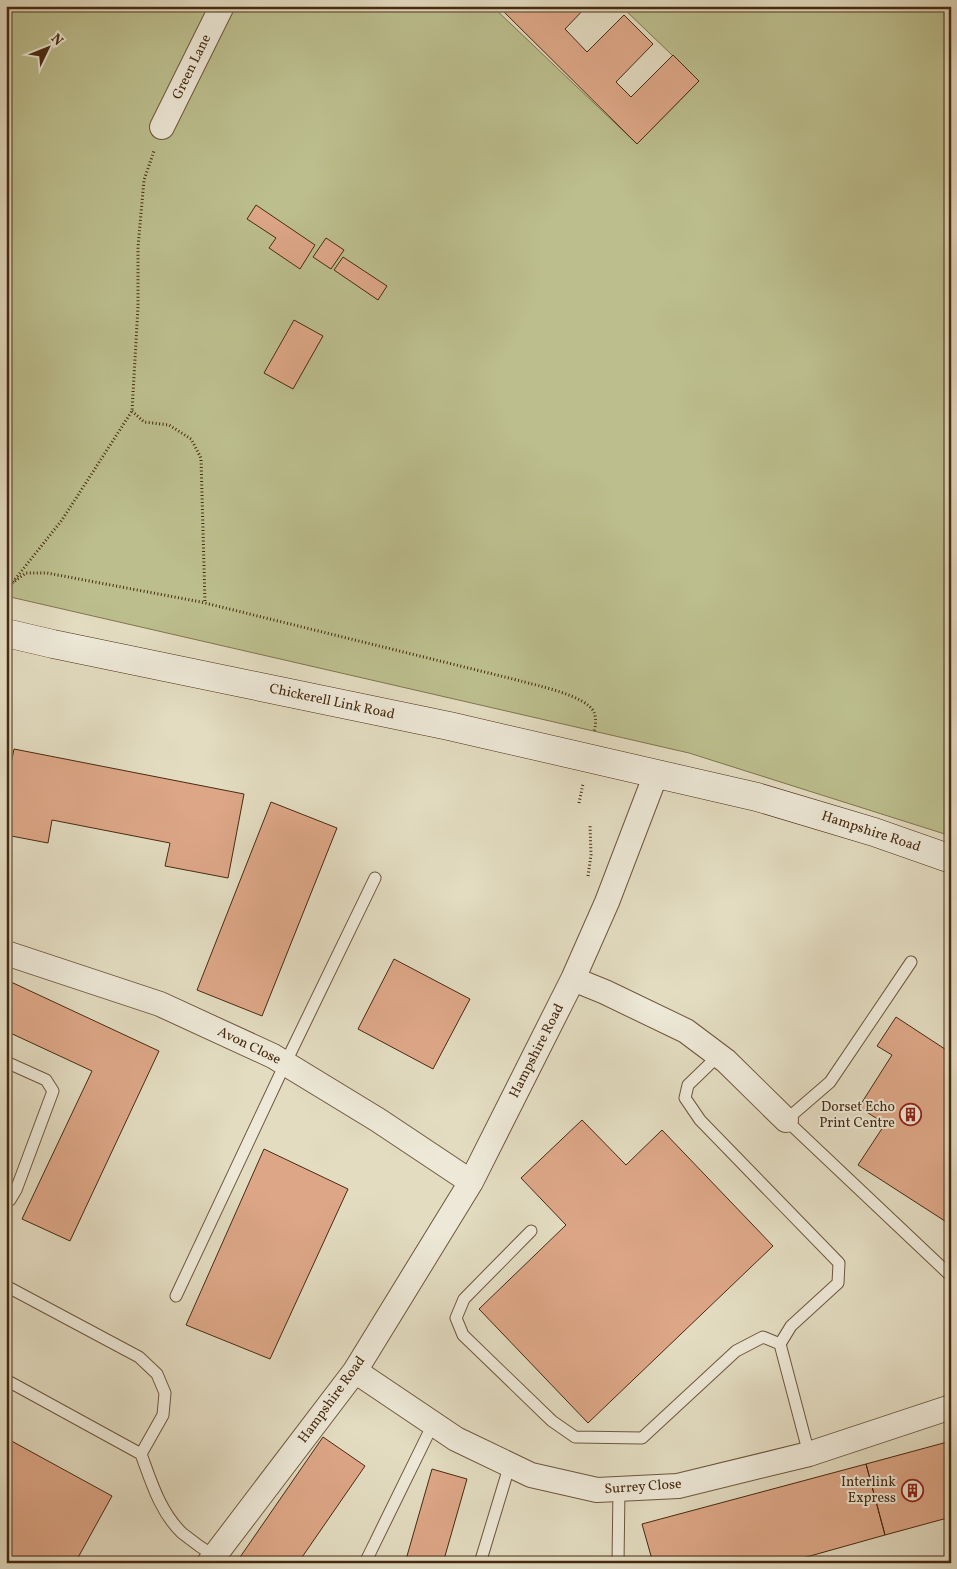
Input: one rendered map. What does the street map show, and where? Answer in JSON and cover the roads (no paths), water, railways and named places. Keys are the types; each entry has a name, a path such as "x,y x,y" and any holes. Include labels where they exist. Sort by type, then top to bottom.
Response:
{"main road":[{"name":"Chickerell Link Road","path":"6,633 449,726 656,774"},
{"name":"Hampshire Road","path":"656,774 765,799 874,832 951,859"}],"street":[{"name":"Green Lane","path":"162,127 222,6"},
{"name":"Hampshire Road","path":"212,1560 355,1371 471,1182 573,979 607,902 656,774"},
{"name":"Avon Close","path":"6,953 160,1004 273,1056 378,1120 471,1182"},
{"path":"573,979 605,992 686,1032 718,1056 786,1120"},
{"name":"Surrey Close","path":"355,1371 456,1439 531,1475 597,1490 678,1486 809,1454 951,1408"}],"lane":[{"path":"176,1296 375,878"},
{"path":"911,962 830,1082 786,1120 951,1276"},
{"path":"718,1056 688,1085 685,1098 700,1120 839,1263 838,1283 791,1326 780,1344 809,1454"},
{"path":"6,1062 46,1080 52,1091 16,1190 10,1200 6,1202"},
{"path":"531,1231 464,1299 456,1318 462,1335 552,1421 575,1437 642,1438 736,1351 763,1337 780,1344"},
{"path":"6,1286 139,1357 157,1374 164,1393 163,1416 141,1454"},
{"path":"6,1380 141,1454 152,1484 168,1516 212,1560"},
{"path":"365,1563 433,1424"},
{"path":"480,1563 510,1464"},
{"path":"618,1563 619,1489"}],"place":[{"name":"Dorset Echo Print Centre","path":"911,1115"},
{"name":"Interlink Express","path":"912,1490"}]}
